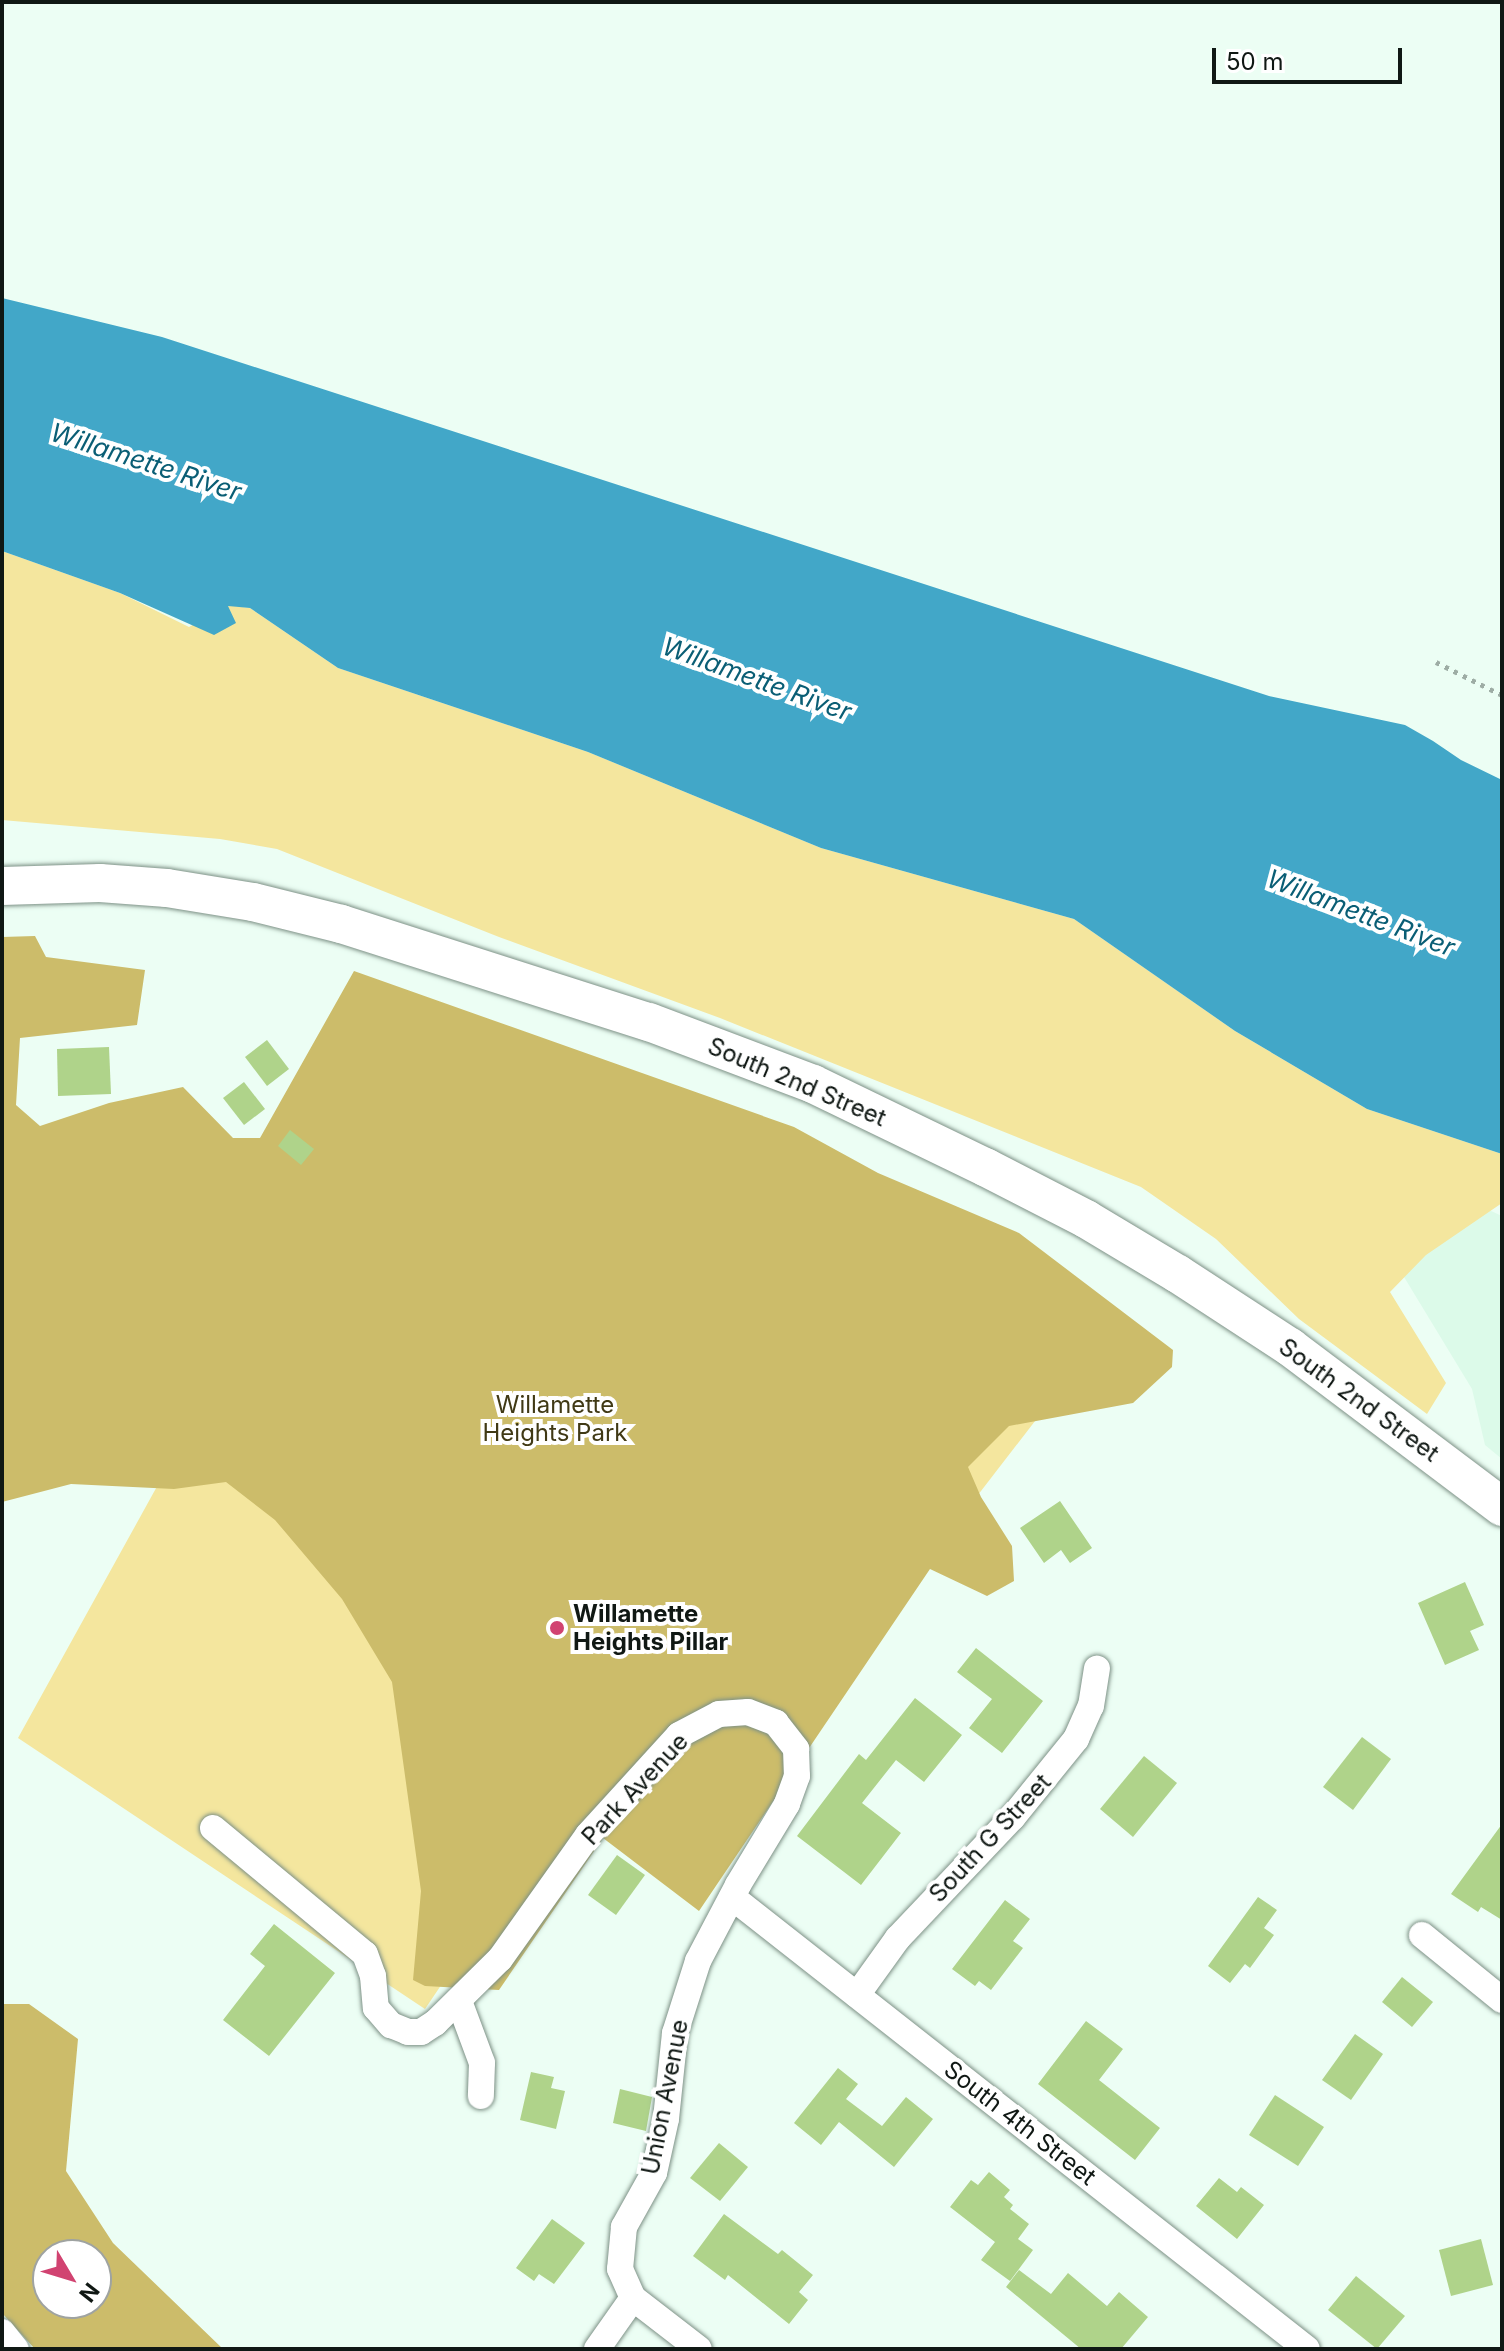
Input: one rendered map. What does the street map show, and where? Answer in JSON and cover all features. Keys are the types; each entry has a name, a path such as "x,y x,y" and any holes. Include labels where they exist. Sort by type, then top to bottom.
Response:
{"street":[{"name":"South 2nd Street","path":"2,886 100,883 167,888 253,902 341,924 634,1017 813,1084 998,1173 1178,1274 1290,1347 1502,1507"},
{"name":"South G Street","path":"857,1995 898,1938 1012,1818 1076,1739 1091,1706 1097,1668"},
{"name":"Park Avenue","path":"213,1828 365,1954 373,1976 376,2008 391,2025 408,2032 421,2032 459,2001 500,1959 588,1835 679,1735 719,1714 748,1712 776,1723 790,1740 796,1749 797,1776 787,1804 732,1897"},
{"name":"South 4th Street","path":"732,1897 1307,2349"},
{"name":"Union Avenue","path":"633,2298 620,2269 624,2227 654,2173 666,2119 675,2033 698,1961 732,1897"},
{"path":"1422,1935 1502,2000"},
{"path":"459,2001 484,2070 481,2096"},
{"path":"597,2349 633,2298 699,2349"},
{"path":"2,2332 16,2349"}],"path":[{"path":"1436,662 1502,695"}],"shaded area":[{"path":"1441,1188 1502,1216 1502,1459 1485,1445 1472,1389 1384,1244"}],"green space":[{"path":"2,551 120,593 189,627 227,605 250,608 338,668 588,752 821,848 1074,919 1235,1031 1367,1109 1502,1154 1502,1203 1426,1255 1390,1292 1446,1383 1427,1414 1299,1319 1216,1239 1141,1187 720,1018 499,937 277,849 220,839 2,820"},
{"name":"Willamette Heights Park","path":"35,936 46,957 145,970 137,1025 20,1038 16,1105 40,1126 109,1103 183,1087 233,1138 260,1138 354,971 794,1127 878,1173 1019,1233 1173,1350 1172,1367 1133,1403 1009,1426 968,1467 981,1497 1012,1546 1014,1581 987,1596 930,1569 699,1911 603,1838 499,1990 425,1986 413,1980 421,1891 392,1682 342,1599 275,1520 226,1482 174,1489 71,1484 2,1502 2,937"},
{"name":"Willamette Heights Park","path":"412,1025 1089,1351 806,1718 718,1690 498,1901 425,2009 18,1738"},
{"path":"2,2004 29,2004 78,2039 66,2171 110,2239 32,2239 32,2319 112,2319 112,2241 223,2349 35,2349 2,2313"}],"water":[{"name":"Willamette River","path":"2,298 162,337 1269,696 1405,725 1461,760 1502,780 1502,1154 1367,1109 1235,1031 1074,919 821,848 588,752 338,668 250,608 228,606 236,623 214,635 120,593 2,551"}],"building":[{"path":"267,1040 289,1069 267,1086 245,1057"},
{"path":"109,1047 111,1094 58,1096 57,1049"},
{"path":"244,1082 265,1109 244,1125 223,1098"},
{"path":"290,1130 314,1149 301,1165 278,1146"},
{"path":"1060,1501 1092,1548 1070,1563 1061,1550 1044,1563 1020,1528"},
{"path":"1465,1582 1484,1625 1470,1631 1479,1650 1445,1665 1418,1603"},
{"path":"976,1648 1043,1701 1002,1753 969,1728 992,1699 957,1672"},
{"path":"915,1698 962,1735 924,1782 896,1760 862,1803 901,1833 861,1885 797,1836 859,1754 866,1760"},
{"path":"1362,1737 1391,1759 1353,1810 1323,1787"},
{"path":"1144,1756 1177,1783 1133,1837 1100,1809"},
{"path":"1502,1824 1502,1920 1481,1907 1478,1912 1451,1894"},
{"path":"617,1855 645,1875 616,1915 588,1895"},
{"path":"1258,1897 1277,1910 1264,1928 1274,1935 1250,1968 1245,1964 1230,1983 1208,1966"},
{"path":"1005,1900 1030,1919 1013,1941 1023,1948 991,1990 979,1981 975,1986 952,1969"},
{"path":"274,1924 335,1973 269,2056 223,2020 265,1966 250,1954"},
{"path":"1402,1977 1433,2002 1412,2027 1382,2002"},
{"path":"1086,2021 1123,2049 1099,2080 1160,2128 1135,2160 1038,2084"},
{"path":"1355,2034 1383,2054 1351,2100 1322,2080"},
{"path":"838,2068 858,2084 846,2099 882,2126 906,2097 933,2119 894,2167 839,2122 821,2145 794,2123"},
{"path":"531,2072 554,2077 551,2088 565,2091 556,2129 520,2120"},
{"path":"620,2089 652,2097 646,2131 613,2123"},
{"path":"1275,2095 1324,2127 1298,2166 1249,2135"},
{"path":"719,2143 748,2167 720,2201 690,2178"},
{"path":"989,2172 1010,2190 1004,2197 1013,2205 1010,2209 1029,2224 1018,2239 1033,2250 1010,2281 981,2260 995,2242 950,2207 971,2180 978,2185"},
{"path":"1219,2178 1237,2192 1241,2187 1264,2205 1237,2239 1196,2206"},
{"path":"724,2214 778,2254 782,2250 813,2275 799,2292 808,2300 789,2324 728,2275 725,2280 693,2256"},
{"path":"552,2219 585,2243 554,2284 539,2274 534,2281 516,2268"},
{"path":"1481,2239 1493,2285 1451,2296 1439,2250"},
{"path":"1019,2270 1051,2294 1068,2273 1107,2306 1119,2292 1148,2317 1121,2349 1081,2349 1006,2287"},
{"path":"1356,2276 1405,2316 1377,2349 1328,2310"}],"place":[{"name":"Willamette Heights Pillar","path":"557,1628"}]}
